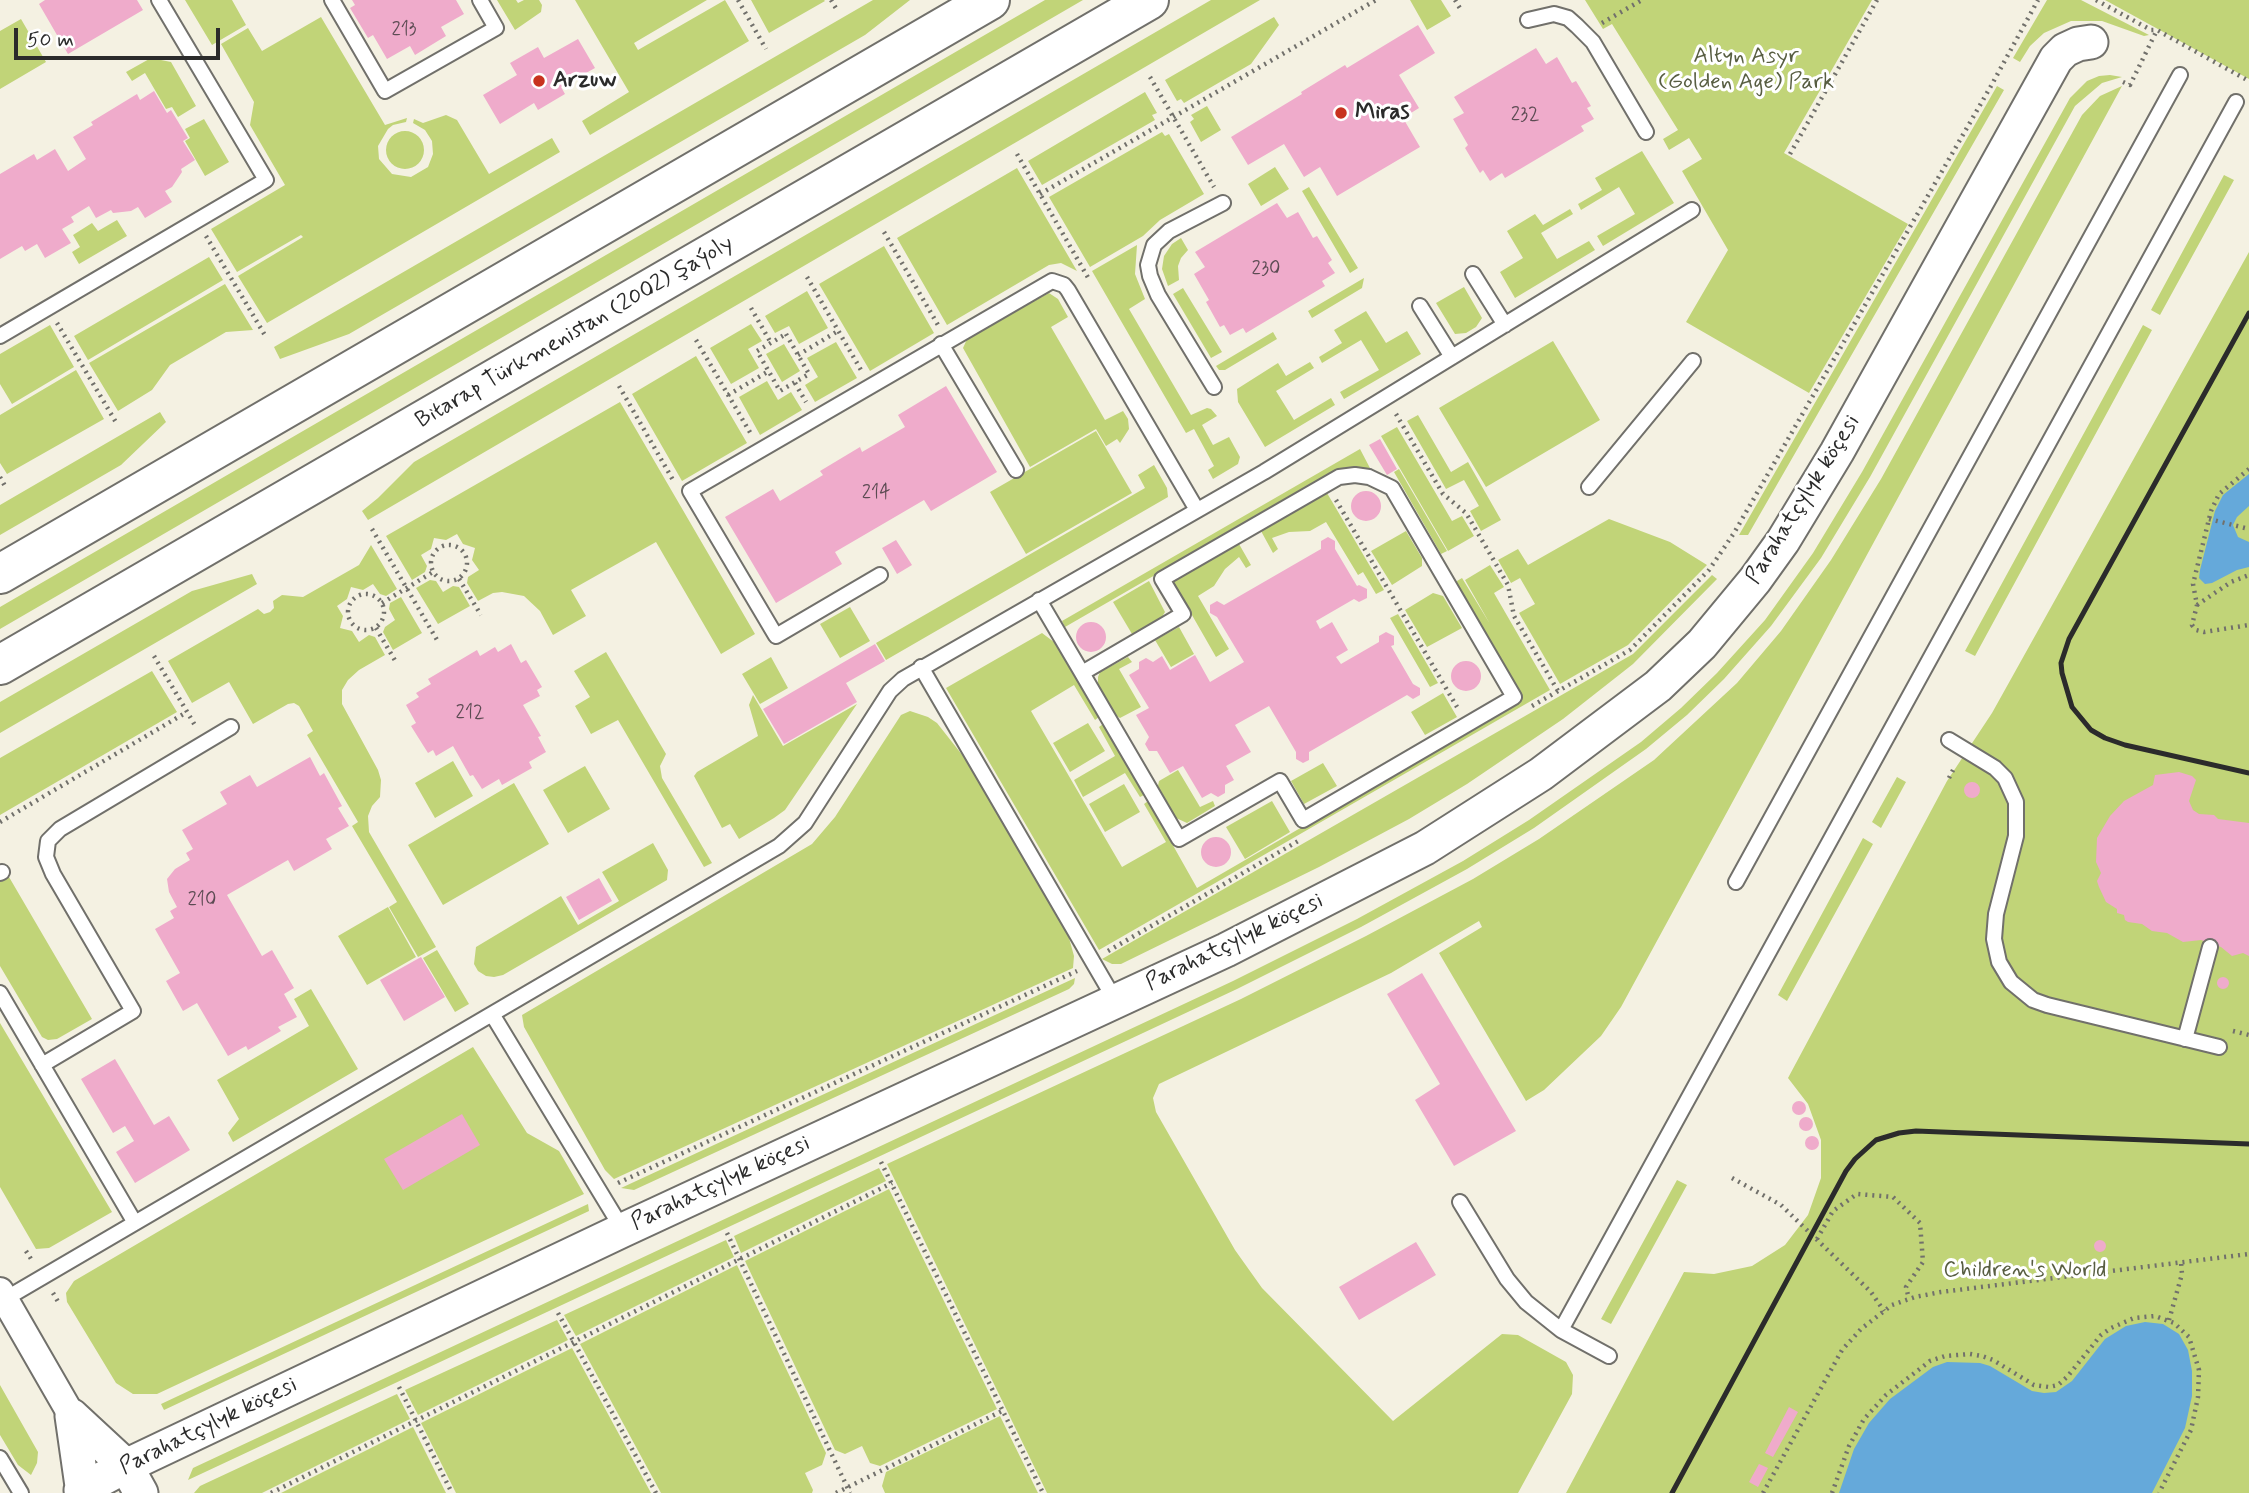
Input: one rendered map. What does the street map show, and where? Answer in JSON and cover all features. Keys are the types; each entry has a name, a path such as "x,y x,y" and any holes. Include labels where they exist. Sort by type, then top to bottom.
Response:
{"main road":[{"path":"920,41 954,0"},
{"path":"0,574 990,0"},
{"name":"Bitarap Türkmenistan (2002) şaýoly","path":"0,665 1149,0"}],"street":[{"name":"Parahatçylyk köçesi","path":"80,1492 134,1480 622,1230 1296,915 1455,830 1604,729 1658,686 1702,644 1783,541 2056,59 2065,50 2091,42"},
{"path":"2,1295 72,1416 134,1480"},
{"path":"72,1416 80,1492"}],"lane":[{"path":"0,336 265,180 159,0"},
{"path":"332,0 385,92 496,28 480,0"},
{"path":"1528,20 1554,14 1568,18 1577,26 1593,42 1646,132"},
{"path":"1736,882 2180,75"},
{"path":"1561,1330 2235,102"},
{"path":"1214,387 1158,295 1148,265 1154,246 1169,231 1223,203"},
{"path":"2,1295 135,1223 779,846 805,823 890,691 903,678 1197,510 1692,210"},
{"path":"1473,274 1504,325"},
{"path":"880,575 776,636 690,491 1052,281 1064,285 1197,510"},
{"path":"1420,306 1452,357"},
{"path":"945,343 1016,470"},
{"path":"1589,487 1693,360"},
{"path":"1039,600 1179,839 1280,781 1303,820 1514,698 1391,488 1370,477 1346,476 1326,485 1162,579 1183,614 1082,673"},
{"path":"921,667 1115,1000"},
{"path":"42,1065 133,1011 53,874 46,857 48,841 61,829 230,727"},
{"path":"1949,740 1995,768 2005,778 2016,802 2016,836 1996,914 1994,939 1999,962 2011,982 2033,1000 2047,1005 2219,1047"},
{"path":"2185,1039 2210,947"},
{"path":"0,993 135,1223"},
{"path":"492,1014 622,1230"},
{"path":"1460,1202 1507,1279 1525,1302 1561,1330 1609,1356"},
{"path":"0,1458 21,1493"}],"path":[{"path":"738,0 766,48"},
{"path":"831,0 837,10"},
{"path":"1040,194 1376,0"},
{"path":"1455,0 1461,10"},
{"path":"1594,17 1599,25 1642,0"},
{"path":"1790,154 1877,0"},
{"path":"1522,712 1630,650 1709,570 1748,509 2038,0"},
{"path":"2096,0 2249,81"},
{"path":"2123,82 2130,85 2157,30"},
{"path":"1150,77 1223,203"},
{"path":"197,220 266,337"},
{"path":"884,232 945,343"},
{"path":"807,276 870,386"},
{"path":"48,307 117,424"},
{"path":"751,308 771,343"},
{"path":"798,355 838,331"},
{"path":"786,334 809,374 780,391 757,351 771,343 786,334"},
{"path":"696,340 760,450"},
{"path":"728,395 769,371"},
{"path":"619,386 676,485 690,491"},
{"path":"1386,397 1443,494 1466,513 1508,585 1514,616 1558,691"},
{"path":"2249,469 2219,494 2193,584 2197,605 2192,625 2196,630 2214,632 2249,625"},
{"path":"0,477 6,488"},
{"path":"1326,485 1467,725"},
{"path":"2210,519 2249,529"},
{"path":"372,529 437,640"},
{"path":"440,547 458,547 465,554 468,563 466,572 459,579 440,579 433,572 433,554 440,547"},
{"path":"382,603 433,572"},
{"path":"2197,605 2231,582 2249,575"},
{"path":"459,579 481,615"},
{"path":"356,596 375,596 382,603 385,612 376,628 366,631 357,629 350,622 350,603 356,596"},
{"path":"376,628 397,664"},
{"path":"154,656 205,743"},
{"path":"0,822 187,712"},
{"path":"1098,956 1304,838"},
{"path":"618,1184 1080,969"},
{"path":"881,1161 1043,1493"},
{"path":"1732,1178 1781,1205 1871,1292 1884,1311"},
{"path":"271,1493 892,1183"},
{"path":"1817,1239 1833,1211 1857,1194 1893,1197 1920,1223 1923,1262 1906,1287 1909,1299"},
{"path":"727,1233 849,1490"},
{"path":"1763,1493 1842,1350 1861,1329 1884,1311 1909,1299 1941,1292 2249,1254"},
{"path":"2169,1321 2182,1274 2181,1262"},
{"path":"558,1313 656,1493"},
{"path":"1832,1493 1849,1446 1864,1419 1886,1395 1930,1362 1956,1355 1982,1356 2034,1385 2049,1387 2058,1385 2067,1377 2101,1335 2110,1328 2145,1316 2169,1321 2183,1330 2194,1348 2199,1370 2198,1397 2191,1430 2159,1493"},
{"path":"399,1387 452,1493"},
{"path":"836,1493 849,1490 1002,1410"}],"green space":[{"path":"185,0 232,0 246,25 212,45"},
{"path":"497,0 516,0 518,3 524,0 539,0 542,5 541,12 515,30"},
{"path":"575,0 707,0 634,43 638,50 725,0 749,41 590,135 582,121 629,92"},
{"path":"751,0 824,0 825,1 769,33"},
{"path":"873,0 910,0 865,35 349,334 280,359 274,347"},
{"path":"1045,0 1083,0 0,629 0,607"},
{"path":"1211,0 1260,0 368,520 362,511 414,462"},
{"path":"1410,0 1441,0 1451,16 1427,30"},
{"name":"Altyn Asyr (Golden Age) Park","path":"1585,0 1872,0 1784,153 1908,224 1809,393 1686,322 1728,250 1682,171 1702,159 1689,138 1669,150 1663,139 1678,130 1612,24 1603,29"},
{"path":"2047,0 2081,0 2149,35 2144,36 2102,21 2071,21 2044,33 2030,46 2020,62 2013,58"},
{"path":"2105,0 2249,0 2249,79"},
{"path":"321,17 385,125 407,118 406,122 388,129 378,146 379,159 392,174 411,177 428,167 433,154 432,141 425,130 413,123 414,119 423,123 446,115 457,120 489,174 552,138 560,152 267,323 238,276 303,237 301,235 237,272 211,229 285,185 250,125 254,102 221,44 248,28 262,51"},
{"path":"1274,17 1279,25 1251,64 1184,103 1181,99 1177,101 1165,80"},
{"path":"21,19 46,62 0,89 0,31"},
{"path":"151,58 171,62 196,106 178,117 172,107 166,109 145,73 132,81 126,72"},
{"path":"2110,75 2122,77 2102,83 2075,106 1870,477 1821,558 1771,626 1724,679 1646,749 1534,828 1467,869 1361,927 1237,989 188,1480 193,1468 1233,981 1357,919 1463,861 1529,820 1641,742 1717,673 1765,620 1813,553 1862,472 2070,98 2087,81"},
{"path":"1997,86 2004,90 1748,535 1739,535"},
{"path":"2122,86 1621,1007 1601,1036 1544,1090 1526,1101 1439,953 1482,927 1479,921 1391,973 1159,1084 1153,1098 1156,1112 1235,1250 1262,1288 1393,1421 1502,1334 1518,1335 1566,1362 1573,1375 1572,1394 1518,1493 1047,1493 887,1164 1241,999 1366,936 1473,879 1539,839 1654,760 1737,683 1781,631 1831,560 1881,479 2082,115 2100,96"},
{"path":"1145,92 1157,113 1152,115 1155,120 1042,185 1028,161"},
{"path":"1207,106 1221,130 1201,142 1190,122 1194,119 1191,115"},
{"path":"204,119 229,162 205,176 185,141 190,138 185,129"},
{"path":"405,131 418,137 424,150 418,163 405,169 392,163 386,150 392,137"},
{"path":"1162,132 1165,136 1169,134 1204,194 1160,220 1143,236 1090,267 1049,197"},
{"path":"1642,151 1674,203 1603,246 1597,236 1635,214 1619,187 1581,210 1578,204 1602,190 1595,178"},
{"path":"1275,167 1289,189 1261,206 1248,184"},
{"path":"1017,168 1077,271 1061,263 1049,265 947,325 897,238"},
{"path":"2224,175 2234,180 2160,315 2151,310"},
{"path":"1309,187 1358,268 1350,273 1302,191"},
{"path":"1570,209 1573,214 1541,233 1557,259 1589,241 1595,250 1515,298 1500,272 1523,258 1507,231 1535,214 1543,225"},
{"path":"117,220 127,236 79,264 72,252 80,247 73,235 92,223 98,231"},
{"path":"1181,238 1188,250 1178,266 1179,280 1168,286 1162,269 1164,256 1172,244"},
{"path":"1137,245 1135,274 1145,299 1129,309 1191,415 1207,408 1217,416 1202,425 1213,445 1229,437 1240,457 1238,464 1213,479 1208,470 1214,466 1194,429 1186,433 1092,271"},
{"path":"884,246 934,333 870,371 819,284"},
{"name":"Children's World","path":"2249,252 2249,1493 1566,1493 1684,1272 1714,1274 1752,1266 1785,1245 1808,1215 1821,1178 1821,1140 1808,1104 1788,1078 1947,781 1992,713"},
{"path":"209,257 223,280 88,360 74,336"},
{"path":"1364,278 1362,288 1312,318 1308,311"},
{"path":"225,284 253,330 226,332 170,365 152,390 118,411 89,363"},
{"path":"1464,287 1482,318 1476,327 1466,333 1455,334 1436,303"},
{"path":"1183,288 1222,352 1211,358 1173,294"},
{"path":"807,291 828,328 799,344 789,326 775,333 765,316"},
{"path":"1049,293 1058,299 1068,317 1051,327 1105,420 1123,411 1128,419 1129,429 1120,443 1117,439 1106,446 1096,429 1030,467 963,348 968,337"},
{"path":"1366,311 1386,343 1407,331 1421,354 1344,399 1340,392 1379,370 1361,340 1322,363 1319,357 1342,343 1334,330"},
{"path":"751,324 762,341 748,349 759,368 731,384 710,348"},
{"path":"50,325 74,367 12,404 0,384 0,354"},
{"path":"2143,325 2152,330 1975,656 1965,651"},
{"path":"1273,332 1277,339 1225,370 1219,370 1216,366"},
{"path":"1553,341 1600,420 1486,487 1439,408"},
{"path":"836,342 857,378 815,402 805,385 818,377 807,358"},
{"path":"784,344 800,371 782,382 766,354"},
{"path":"696,356 747,443 682,481 632,394"},
{"path":"1310,362 1314,368 1276,391 1294,420 1331,398 1335,405 1265,447 1238,402 1237,389 1278,363 1286,376"},
{"path":"76,370 104,419 7,474 0,463 0,415"},
{"path":"767,381 778,400 791,392 802,410 760,435 739,397"},
{"path":"620,402 755,634 721,654 656,542 571,590 586,616 553,635 540,611 524,596 502,592 493,593 478,601 467,583 468,577 479,570 472,560 475,548 463,544 457,534 446,540 434,538 431,549 421,555 427,566 425,572 412,580 386,536"},
{"path":"160,412 166,422 121,465 0,535 0,505"},
{"path":"1418,415 1451,472 1468,462 1501,520 1481,531 1470,511 1479,506 1464,480 1446,489 1407,421"},
{"path":"1397,427 1452,521 1462,516 1474,536 1448,551 1381,436"},
{"path":"1096,431 1132,493 1026,554 990,492"},
{"path":"1360,449 1371,470 1347,467 1337,470 1065,627 1062,621"},
{"path":"1154,465 1167,488 1168,497 886,660 876,643 1145,488 1138,475"},
{"path":"1399,469 1447,551 1441,554 1394,472"},
{"path":"1327,493 1384,590 1376,594 1363,572 1358,575 1326,522 1310,531 1289,532 1272,538 1278,549 1273,553 1261,531"},
{"path":"1609,519 1670,542 1707,565 1628,645 1560,684 1519,613 1535,604 1520,578 1511,583 1498,560 1518,549 1528,565"},
{"path":"1406,531 1422,558 1422,566 1392,585 1371,551"},
{"path":"1239,544 1251,565 1246,568 1239,557 1225,569 1214,586 1198,596 1229,649 1216,657 1173,582"},
{"path":"371,545 397,589 386,596 380,594 373,584 363,590 351,587 347,599 337,606 343,616 340,628 352,631 359,642 369,635 375,637 385,655 359,670 348,680 342,690 342,704 381,780 380,797 368,816 369,832 436,947 418,957 389,907 397,902 352,826 358,822 307,735 313,731 299,706 288,704 253,724 229,682 192,703 168,661 258,609 264,614 270,612 274,608 273,601 282,595 303,597 359,565"},
{"path":"1490,565 1504,587 1494,593 1550,690 1099,950 946,688 1042,633 1054,642 1099,717 1095,720 1074,685 1031,711 1122,867 1166,842 1144,804 1148,801 1197,888 1521,700 1457,586 1457,581 1462,578 1490,624 1465,580"},
{"path":"252,574 257,584 0,733 0,702 192,591"},
{"path":"1712,575 1717,579 1633,664 1563,719 1467,784 1409,819 1319,867 1121,964 1112,964 1102,959 1633,654"},
{"path":"430,580 436,581 443,592 453,586 459,587 470,606 438,624 416,588"},
{"path":"1149,581 1165,612 1162,617 1132,634 1113,602"},
{"path":"1433,593 1443,596 1462,628 1427,647 1405,610"},
{"path":"401,597 422,633 393,650 383,632 385,627 395,620 389,609 390,603"},
{"path":"850,607 870,641 840,658 820,624"},
{"path":"1398,614 1438,683 1430,687 1390,618"},
{"path":"1179,627 1194,654 1171,667 1155,640"},
{"path":"606,652 666,754 660,766 662,778 712,863 704,867 618,720 591,734 575,706 590,697 574,671"},
{"path":"771,657 788,688 760,704 742,674"},
{"path":"1128,657 1132,662 1119,669 1141,707 1120,718 1098,685 1098,677 1100,672"},
{"path":"152,671 177,712 0,815 0,758"},
{"path":"1443,693 1457,717 1425,735 1411,712"},
{"path":"753,695 783,746 857,704 785,810 739,839 730,824 722,828 694,776 758,736 749,705"},
{"path":"910,711 937,723 963,756 1066,927 1074,956 1073,968 614,1179 605,1170 524,1027 522,1015 812,844 835,817 901,715"},
{"path":"1088,723 1105,751 1070,772 1053,743"},
{"path":"1103,724 1144,795 1140,797 1125,773 1083,797 1074,780 1115,756 1099,727"},
{"path":"453,761 473,796 435,818 415,783"},
{"path":"1323,763 1337,786 1304,804 1291,781"},
{"path":"585,766 610,809 568,833 543,790"},
{"path":"1178,770 1200,807 1213,801 1215,806 1187,823 1176,818 1158,786 1159,781"},
{"path":"1897,777 1906,782 1881,828 1872,822"},
{"path":"514,783 549,844 443,905 408,845"},
{"path":"1124,784 1140,812 1105,832 1089,804"},
{"path":"1272,801 1290,832 1245,859 1226,827"},
{"path":"1863,838 1873,844 1787,1001 1778,995"},
{"path":"653,843 668,870 667,880 503,975 486,976 478,971 474,964 476,947 561,896 578,925 619,901 602,872"},
{"path":"9,877 92,1019 57,1039 48,1040 42,1037 0,966 0,882"},
{"path":"388,907 416,957 367,985 338,936"},
{"path":"437,950 469,1004 455,1012 423,958"},
{"path":"1075,978 1069,989 634,1190 621,1188"},
{"path":"311,989 358,1069 233,1142 228,1133 239,1119 217,1080 309,1026 294,999"},
{"path":"0,1023 112,1212 49,1248 36,1249 0,1187"},
{"path":"473,1047 527,1133 559,1151 584,1194 157,1394 133,1394 116,1383 67,1302 66,1293 74,1281"},
{"path":"879,1168 886,1181 741,1253 734,1236"},
{"path":"1677,1180 1687,1185 1611,1324 1601,1319"},
{"path":"889,1189 997,1409 880,1466 870,1463 862,1446 845,1454 835,1450 745,1261"},
{"path":"588,1204 589,1211 164,1410 161,1404"},
{"path":"726,1240 734,1257 576,1336 564,1315"},
{"path":"737,1265 826,1453 822,1465 805,1473 812,1493 661,1493 580,1344"},
{"path":"557,1320 568,1340 418,1415 405,1390"},
{"path":"572,1348 651,1493 456,1493 421,1423"},
{"path":"0,1385 38,1452 37,1463 31,1475 18,1465 0,1435"},
{"path":"397,1394 410,1419 262,1493 194,1493 200,1486"},
{"path":"1000,1416 1038,1493 885,1493 882,1486 886,1472"},
{"path":"413,1427 446,1493 281,1493"}],"water":[{"path":"2249,474 2249,506 2233,525 2238,537 2249,542 2249,567 2205,584 2199,578 2200,570 2215,511 2223,495"},
{"path":"2145,1322 2163,1324 2179,1334 2188,1350 2192,1371 2192,1396 2185,1428 2152,1493 1839,1493 1854,1449 1869,1423 1890,1399 1933,1367 1947,1362 1980,1363 2032,1391 2056,1392 2072,1381 2105,1339 2126,1326"}],"building":[{"path":"45,0 137,0 143,10 68,54 39,4"},
{"path":"352,0 456,0 464,14 441,27 446,36 415,55 410,46 387,59 373,35 368,38 350,8 355,5"},
{"name":"Miras","path":"1418,25 1435,53 1399,75 1419,108 1403,118 1420,147 1337,196 1320,167 1304,177 1284,144 1248,165 1231,137 1345,65 1347,68"},
{"name":"Arzuw","path":"578,39 595,68 561,87 565,94 538,110 534,103 500,124 483,95 517,75 510,63 538,47 544,58"},
{"path":"1536,48 1546,64 1557,57 1572,83 1576,81 1591,106 1587,108 1594,119 1581,126 1584,131 1505,178 1502,173 1490,181 1483,170 1480,173 1465,148 1468,145 1453,119 1464,113 1454,97"},
{"path":"154,91 167,113 171,110 188,138 183,141 195,160 181,169 182,172 172,187 165,191 172,202 145,218 138,207 131,211 113,213 111,210 96,218 89,206 71,217 74,222 62,229 71,243 45,258 37,244 25,251 22,246 0,259 0,174 34,154 37,160 55,149 68,171 86,159 73,137 93,125 91,122 137,94 140,100"},
{"path":"1277,203 1287,218 1298,212 1313,238 1317,236 1332,260 1328,263 1335,273 1322,281 1325,286 1246,333 1243,328 1230,335 1224,325 1220,327 1194,274 1205,267 1195,252"},
{"path":"946,386 997,472 931,511 924,500 835,552 842,564 776,603 725,517 773,489 780,501 823,475 820,471 860,447 862,452 905,427 898,415"},
{"path":"1380,439 1397,469 1387,475 1369,445"},
{"path":"1366,491 1372,492 1380,500 1380,512 1372,520 1366,521 1360,520 1352,512 1351,506 1352,500 1360,492"},
{"path":"1328,537 1335,541 1335,549 1357,586 1367,589 1367,598 1359,602 1354,599 1316,621 1320,629 1332,622 1348,650 1336,657 1341,664 1379,642 1379,636 1386,632 1394,636 1394,645 1391,646 1413,684 1420,688 1420,695 1413,699 1407,695 1309,752 1309,760 1303,763 1296,759 1296,752 1269,706 1235,725 1251,752 1226,766 1234,780 1225,785 1225,793 1218,797 1211,793 1202,798 1183,766 1170,773 1157,751 1149,751 1145,744 1149,737 1136,715 1149,708 1129,675 1139,669 1139,662 1146,658 1153,662 1162,656 1170,670 1195,655 1210,682 1244,662 1217,617 1210,613 1210,605 1217,601 1224,605 1321,549 1321,541"},
{"path":"896,540 912,565 897,574 882,548"},
{"path":"1091,622 1097,623 1105,631 1105,643 1097,651 1091,652 1085,651 1077,643 1076,637 1077,631 1085,623"},
{"path":"511,644 521,663 526,660 542,687 537,690 540,696 523,705 541,736 538,737 546,752 529,762 532,768 502,785 499,779 482,789 473,775 470,776 453,746 436,756 433,750 428,753 411,726 416,723 406,705 419,697 416,693 431,684 428,679 477,650 480,656 495,647 498,652"},
{"path":"875,644 885,661 846,683 857,702 784,744 763,709"},
{"path":"1466,661 1472,662 1480,670 1480,682 1472,690 1466,691 1460,690 1452,682 1451,676 1452,670 1460,662"},
{"path":"310,757 320,776 324,773 342,806 338,808 349,826 326,839 332,849 294,871 288,860 227,895 262,956 272,950 294,988 284,994 297,1017 278,1027 281,1031 248,1050 246,1046 228,1056 197,1003 183,1011 166,981 180,973 155,929 174,918 170,911 177,907 169,892 167,879 175,869 190,860 186,853 193,849 182,830 227,804 220,792 250,775 257,787"},
{"path":"2179,772 2196,780 2189,801 2193,810 2199,814 2214,815 2218,819 2249,823 2249,956 2243,953 2232,956 2221,947 2201,940 2183,942 2167,933 2152,931 2142,924 2128,922 2124,915 2117,913 2117,909 2106,902 2099,887 2097,881 2101,873 2096,862 2097,838 2110,816 2124,801 2153,785 2155,775"},
{"path":"1972,782 1978,784 1978,796 1972,798 1966,796 1964,790 1966,784"},
{"path":"1216,837 1222,838 1230,846 1230,858 1222,866 1216,867 1210,866 1202,858 1201,852 1202,846 1210,838"},
{"path":"599,878 612,901 579,920 566,897"},
{"path":"421,957 445,997 404,1021 380,980"},
{"path":"1422,973 1516,1131 1454,1166 1415,1100 1440,1084 1387,994"},
{"path":"2218,978 2228,978 2228,988 2218,988"},
{"path":"115,1059 154,1125 169,1116 190,1150 135,1183 116,1152 134,1141 125,1126 113,1133 81,1079"},
{"path":"1799,1101 1804,1103 1804,1113 1799,1115 1794,1113 1792,1108 1794,1103"},
{"path":"462,1114 480,1145 403,1190 384,1159"},
{"path":"1806,1117 1811,1119 1811,1129 1806,1131 1801,1129 1799,1124 1801,1119"},
{"path":"1812,1136 1817,1138 1817,1148 1812,1150 1807,1148 1805,1143 1807,1138"},
{"path":"2100,1240 2106,1246 2100,1252 2094,1246"},
{"path":"1416,1242 1436,1275 1359,1320 1339,1287"},
{"path":"1789,1407 1798,1412 1773,1457 1765,1453"},
{"path":"1759,1464 1768,1468 1758,1487 1749,1482"}],"railway":[{"path":"2249,313 2069,639 2061,663 2072,707 2091,730 2125,745 2249,773"},
{"path":"1672,1493 1846,1171 1876,1140 1916,1131 2249,1144"}],"place":[{"name":"Arzuw","path":"539,81"},
{"name":"Miras","path":"1341,113"}]}
